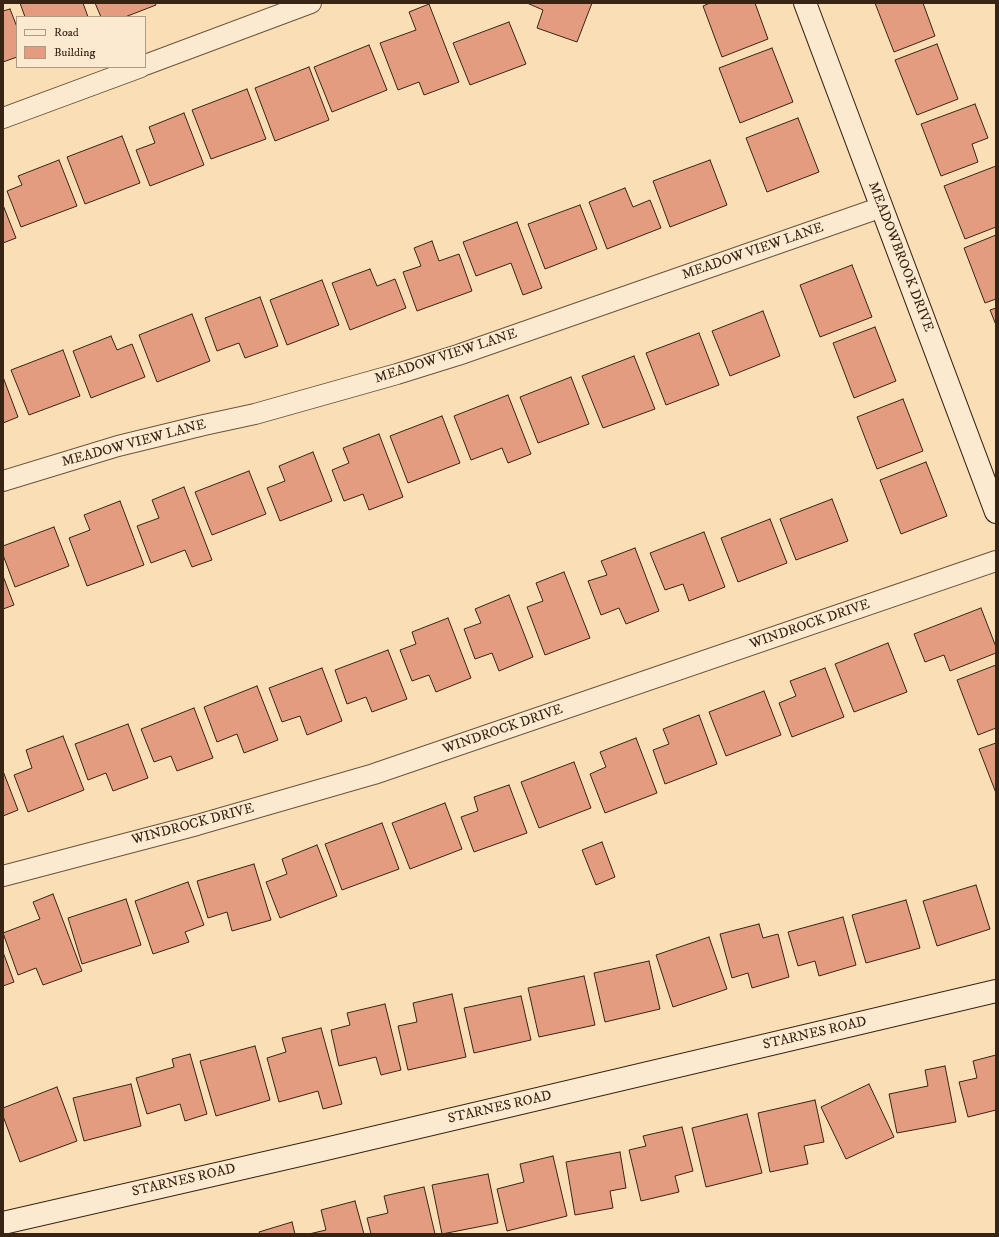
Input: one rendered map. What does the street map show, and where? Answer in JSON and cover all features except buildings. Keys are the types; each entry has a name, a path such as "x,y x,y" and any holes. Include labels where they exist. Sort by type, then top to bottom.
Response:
{"main road":[{"name":"MEADOWBROOK DRIVE","path":"805,3 996,512"},
{"name":"STARNES ROAD","path":"3,1222 313,1152 996,991"}],"street":[{"path":"146,65 311,3"},
{"path":"3,118 137,68"},
{"name":"MEADOW VIEW LANE","path":"3,481 118,446 255,414 404,372 458,355 882,207"},
{"name":"WINDROCK DRIVE","path":"3,876 197,825 374,774 996,562"}]}
